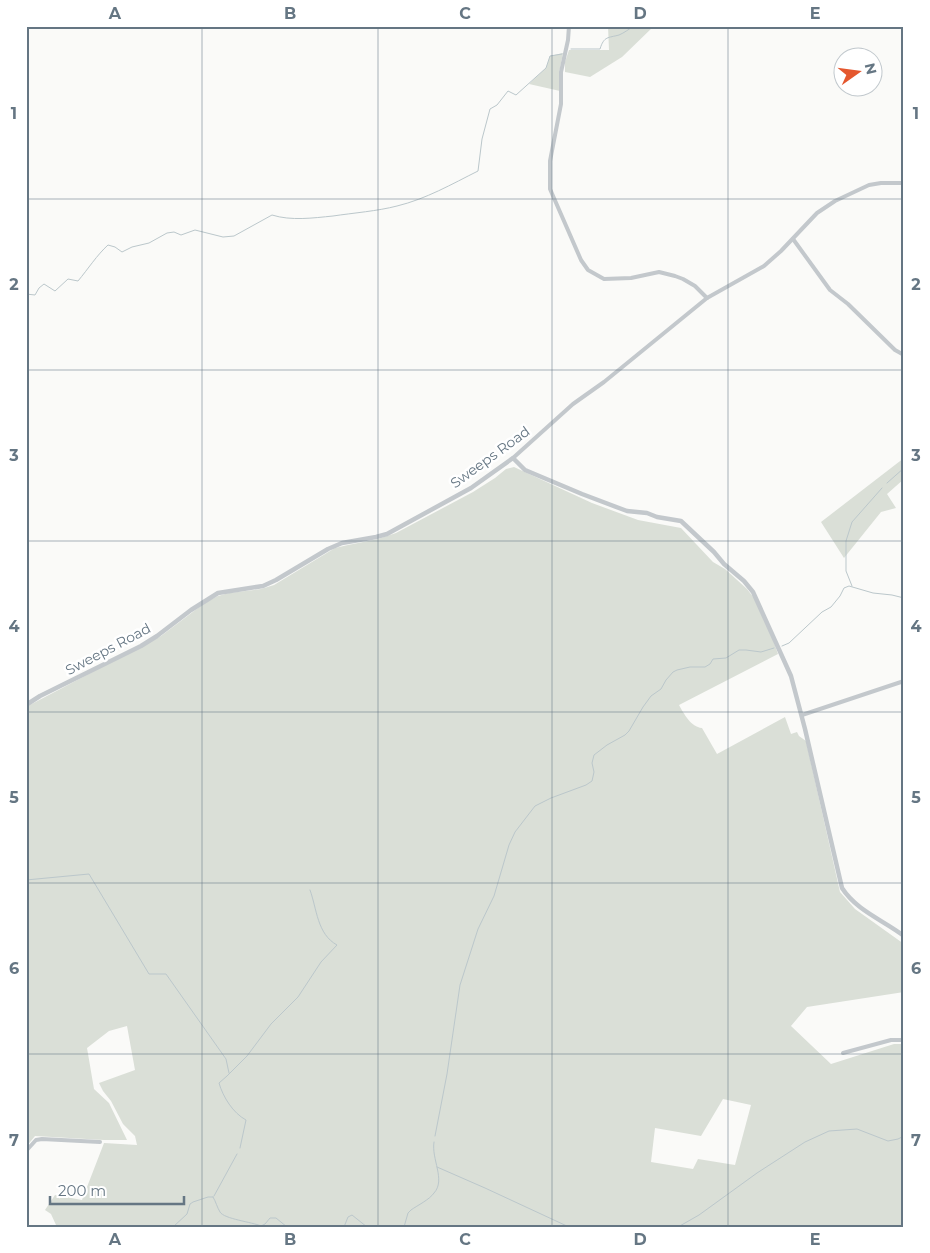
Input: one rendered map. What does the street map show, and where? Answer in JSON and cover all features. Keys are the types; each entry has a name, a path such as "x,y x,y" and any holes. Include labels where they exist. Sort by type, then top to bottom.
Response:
{"street":[{"path":"569,26 561,72 561,104 550,161 550,189 581,260 588,270 604,279 631,278 659,272 675,276 695,286 707,298"},
{"name":"Sweeps Road","path":"26,705 40,696 141,646 218,593 264,586 328,549 342,543 388,534 471,488 513,458 573,404 604,382 707,298 764,266 782,251 817,213 834,200 869,185 904,183"},
{"path":"793,239 830,290 848,304 895,350 904,355"},
{"path":"513,458 525,470 569,489 628,511 647,513 657,517 681,521 744,581 753,592 791,676 802,715 842,888 860,908 904,936"},
{"path":"802,715 904,681"},
{"path":"844,1053 891,1040 904,1040"},
{"path":"26,1151 36,1140 42,1139 100,1142"}],"shaded area":[{"path":"608,26 654,26 622,57 590,77 565,72 565,62 569,50 609,50"},
{"path":"563,53 559,73 560,91 529,84 546,68 550,56"},
{"path":"904,458 904,479 887,494 896,508 881,512 844,558 821,522"},
{"path":"514,467 592,503 638,520 681,528 713,562 725,569 754,598 778,654 679,705 691,723 702,728 717,754 785,717 791,734 797,732 806,741 840,892 855,909 904,944 904,992 807,1007 791,1026 831,1064 894,1044 904,1044 904,1227 54,1227 56,1225 51,1214 45,1210 55,1195 82,1200 104,1143 137,1145 135,1136 123,1124 99,1083 135,1070 127,1026 109,1031 87,1048 94,1089 109,1103 127,1140 35,1136 26,1147 26,707 161,636 208,601 218,596 274,585 335,548 378,539 396,533 473,492 506,469","holes":["723,1099 751,1105 735,1165 698,1159 693,1169 651,1162 655,1128 701,1136"]}],"waterway":[{"path":"571,49 600,49 607,38 621,34 634,26"},
{"path":"26,294 35,295 44,284 55,291 68,279 78,281 108,245 122,252 132,247 149,243 167,233 174,232 181,235 195,230 223,237 234,236 272,215 310,218 374,211 408,203 429,195 478,171 482,139 490,109 497,105 508,91 516,95 546,68 550,56 562,54"},
{"path":"887,483 904,468"},
{"path":"852,586 846,571 846,541 852,522 882,488"},
{"path":"782,646 789,643 822,612 831,607 844,588 849,586 873,593 904,598"},
{"path":"435,1136 447,1074 460,985 478,929 494,896 509,845 515,832 535,806 592,781 594,755 629,731 651,696 661,689 673,672 690,667 705,667 713,659 726,658 739,650 761,652 774,648"},
{"path":"26,880 89,874 149,974 166,974 226,1059 229,1073"},
{"path":"240,1148 246,1120 229,1104 219,1083 247,1056 271,1024 298,997 321,962 337,945 330,940 322,928 310,890"},
{"path":"678,1227 699,1215 757,1173 805,1142 829,1131 857,1129 888,1141 904,1136"},
{"path":"395,1227 404,1227 408,1213 429,1198 437,1188 439,1182 434,1155 434,1142"},
{"path":"214,1196 237,1154"},
{"path":"437,1167 569,1227"},
{"path":"213,1197 220,1212 227,1217 261,1226 270,1218 276,1218 287,1227"},
{"path":"173,1227 187,1214 190,1204 213,1197"},
{"path":"344,1227 348,1217 352,1215 367,1227"}]}
